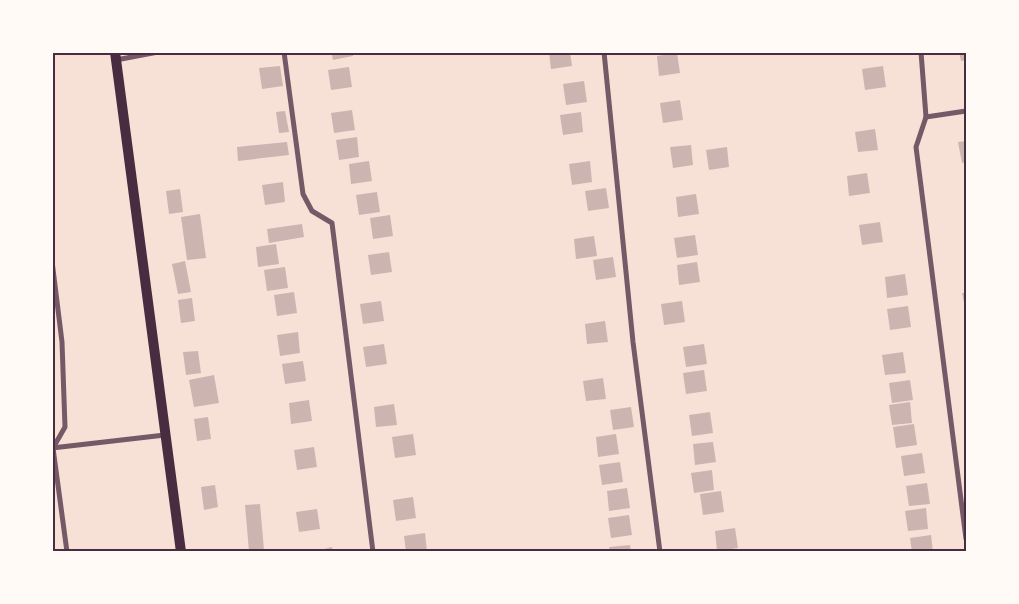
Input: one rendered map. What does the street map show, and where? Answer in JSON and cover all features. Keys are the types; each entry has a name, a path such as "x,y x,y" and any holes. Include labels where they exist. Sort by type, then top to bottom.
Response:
{"main road":[{"path":"115,56 181,552"}],"street":[{"path":"115,56 158,52"},
{"path":"284,52 302,194 312,210 332,223 373,552"},
{"path":"604,52 633,342 660,552"},
{"path":"921,52 926,117 916,148 966,539"},
{"path":"926,117 966,111"},
{"path":"52,261 62,342 64,427 53,448 67,552"},
{"path":"53,448 166,435"}],"building":[{"path":"331,52 353,52 353,56 333,60"},
{"path":"549,52 570,52 572,66 551,69"},
{"path":"959,52 966,52 966,60 961,61"},
{"path":"677,53 680,73 659,76 657,56"},
{"path":"280,66 283,86 262,89 259,68"},
{"path":"883,66 886,87 865,90 862,69"},
{"path":"349,67 352,87 331,90 328,70"},
{"path":"584,81 587,102 566,105 563,84"},
{"path":"680,100 683,120 663,123 660,103"},
{"path":"352,110 355,130 334,133 331,113"},
{"path":"285,111 289,132 279,133 276,112"},
{"path":"581,112 583,132 563,135 560,115"},
{"path":"875,129 878,150 858,152 855,132"},
{"path":"357,137 359,157 339,160 336,140"},
{"path":"966,141 966,162 962,163 958,142"},
{"path":"287,142 289,155 238,161 237,147"},
{"path":"691,145 693,165 673,168 670,147"},
{"path":"727,147 729,167 709,170 706,150"},
{"path":"369,161 372,181 351,184 349,164"},
{"path":"590,161 592,182 572,185 569,164"},
{"path":"867,173 870,193 849,196 847,176"},
{"path":"283,182 285,202 265,205 262,185"},
{"path":"606,188 609,208 588,211 585,191"},
{"path":"180,189 183,212 169,214 166,191"},
{"path":"377,192 380,212 359,215 356,195"},
{"path":"696,194 699,214 678,217 676,197"},
{"path":"200,214 206,258 187,260 181,217"},
{"path":"390,215 393,236 373,239 370,218"},
{"path":"880,222 883,242 862,245 859,225"},
{"path":"302,224 304,237 269,243 267,229"},
{"path":"695,235 698,255 677,258 674,238"},
{"path":"594,236 597,256 576,259 574,239"},
{"path":"276,244 279,264 258,267 256,247"},
{"path":"389,252 392,272 371,275 368,255"},
{"path":"613,257 616,277 596,280 593,260"},
{"path":"185,261 191,292 178,294 172,264"},
{"path":"697,262 700,282 679,285 677,265"},
{"path":"285,267 288,288 267,291 264,270"},
{"path":"905,274 908,295 887,298 885,277"},
{"path":"294,292 297,313 277,316 274,295"},
{"path":"962,293 966,293 966,312"},
{"path":"192,298 195,321 181,323 178,300"},
{"path":"381,301 384,321 363,324 360,304"},
{"path":"682,301 685,322 664,325 661,304"},
{"path":"908,306 911,327 890,330 887,309"},
{"path":"605,321 608,342 587,344 585,324"},
{"path":"298,332 300,353 280,356 277,335"},
{"path":"384,344 387,364 366,367 363,347"},
{"path":"704,344 707,364 686,367 683,347"},
{"path":"198,351 201,373 186,375 183,352"},
{"path":"903,352 906,373 885,375 882,355"},
{"path":"303,361 306,381 285,384 282,364"},
{"path":"704,370 707,391 686,394 683,373"},
{"path":"214,375 219,403 194,407 189,380"},
{"path":"603,378 606,399 586,401 583,381"},
{"path":"910,380 913,400 892,403 889,383"},
{"path":"309,400 312,421 291,424 289,403"},
{"path":"910,402 912,423 892,425 889,405"},
{"path":"394,404 397,425 376,427 374,407"},
{"path":"631,407 634,427 613,430 610,410"},
{"path":"710,412 713,433 692,436 689,415"},
{"path":"208,417 211,439 197,441 194,419"},
{"path":"914,424 917,445 896,448 893,427"},
{"path":"413,434 416,455 395,458 392,437"},
{"path":"616,434 619,454 598,457 596,437"},
{"path":"713,442 716,462 695,465 693,444"},
{"path":"314,447 317,467 297,470 294,450"},
{"path":"922,453 925,473 904,476 901,456"},
{"path":"620,462 623,482 602,485 599,465"},
{"path":"712,470 714,490 694,493 691,473"},
{"path":"927,483 930,504 909,506 906,486"},
{"path":"215,485 218,507 204,510 201,487"},
{"path":"627,488 630,508 609,511 607,491"},
{"path":"721,491 724,512 703,515 700,494"},
{"path":"413,497 416,518 396,521 393,500"},
{"path":"260,504 264,550 249,551 245,505"},
{"path":"926,508 928,529 908,531 905,511"},
{"path":"317,509 320,529 299,532 296,512"},
{"path":"629,515 632,535 611,538 608,518"},
{"path":"735,528 738,548 717,551 715,531"},
{"path":"425,533 427,552 406,552 404,536"},
{"path":"931,535 933,552 912,552 910,538"},
{"path":"630,545 631,552 610,552 609,547"},
{"path":"332,547 333,552 324,552 324,549"}]}
